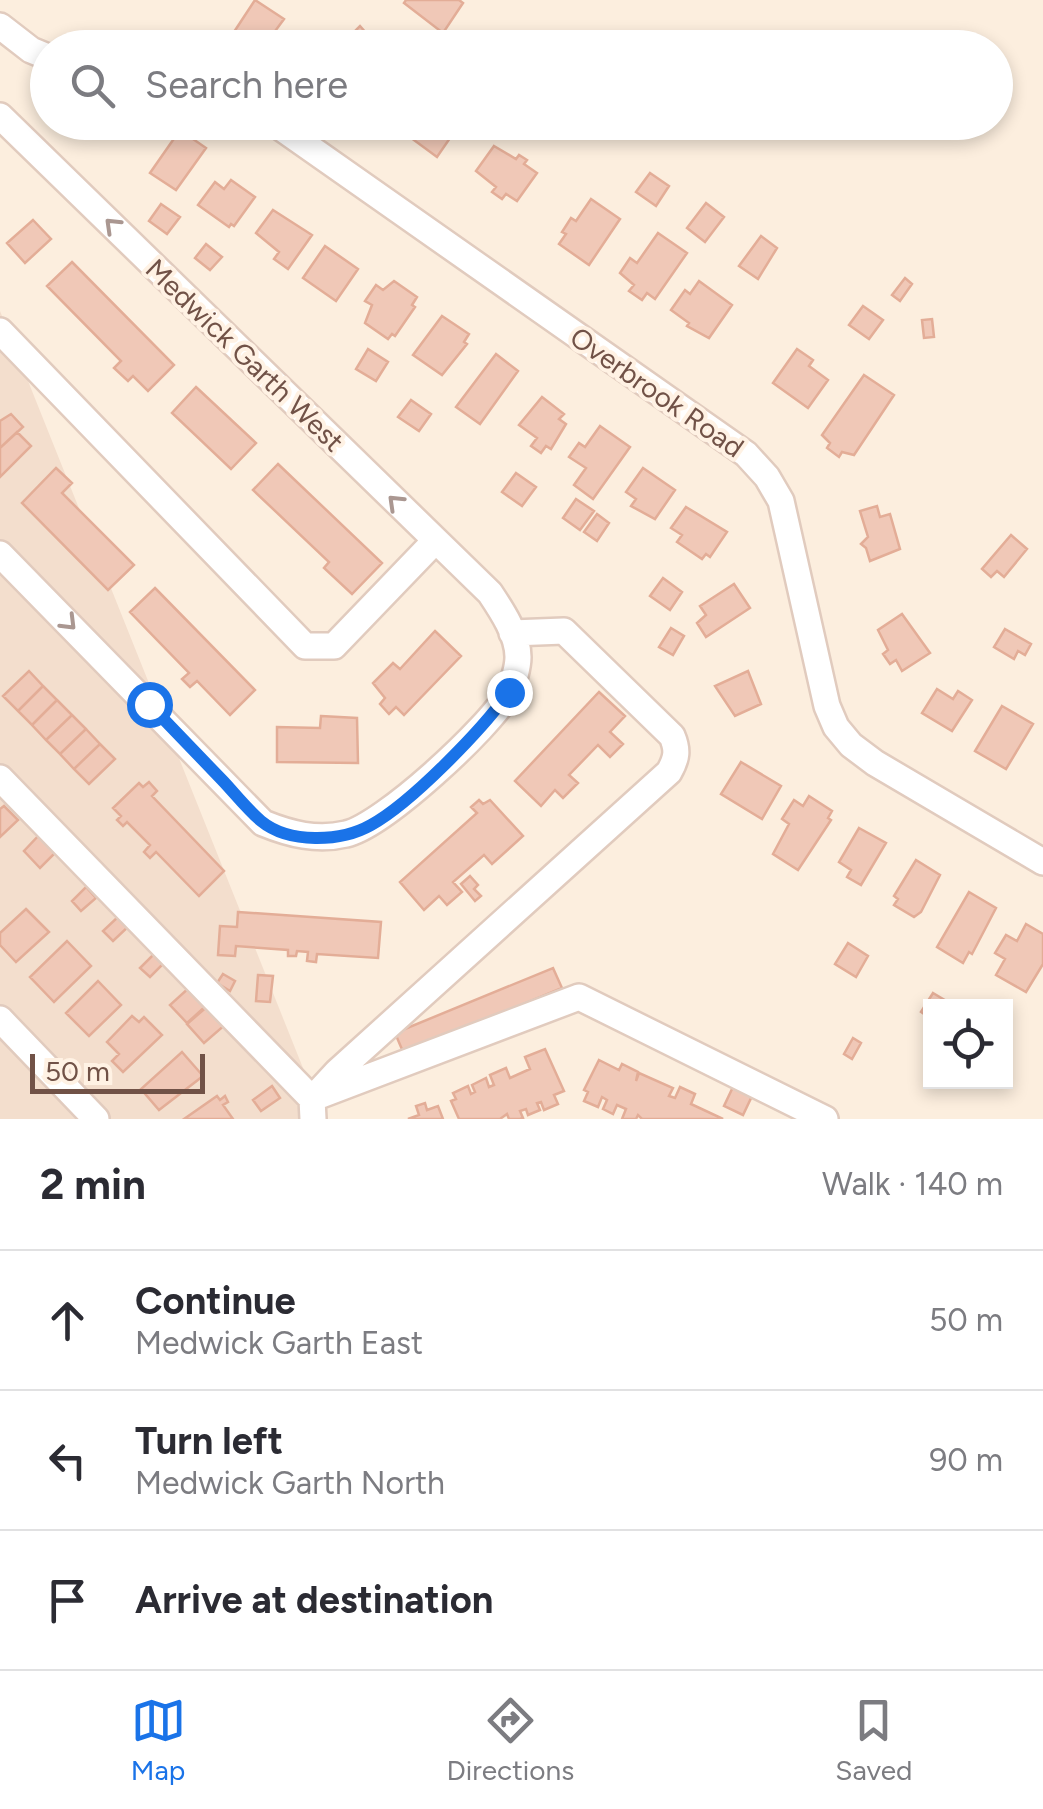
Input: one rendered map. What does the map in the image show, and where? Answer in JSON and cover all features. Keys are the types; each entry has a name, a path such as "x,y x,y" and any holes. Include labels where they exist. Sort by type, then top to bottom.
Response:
{"street":[{"path":"0,26 30,49"},
{"name":"Medwick Garth West","path":"0,116 490,593 512,633"},
{"name":"Overbrook Road","path":"299,140 746,454 767,477 781,501 819,679 836,727 851,745 876,763 1043,862"},
{"path":"0,332 306,646 334,646 434,541"},
{"path":"0,554 263,823 299,835 321,838 370,826 395,808 490,718 509,692 518,655 512,633 564,631 672,736 677,748 669,772 338,1072 313,1109"},
{"path":"0,778 313,1109"},
{"path":"313,1109 580,996 825,1119"},
{"path":"0,1019 96,1119"}],"shaded area":[{"path":"0,311 305,1073 299,1108 304,1119 0,1119"}],"building":[{"path":"255,0 284,19 276,30 235,30"},
{"path":"404,3 463,3 445,30 439,30"},
{"path":"173,140 194,140 206,148 176,190 150,173"},
{"path":"414,140 449,140 437,157"},
{"path":"494,146 516,159 519,155 527,160 524,164 537,173 517,201 506,194 502,199 492,192 496,187 476,171"},
{"path":"650,173 669,186 656,206 636,192"},
{"path":"231,180 255,197 234,226 229,227 198,205 215,182 224,189"},
{"path":"591,199 620,219 589,265 559,244 571,218 576,221"},
{"path":"706,203 724,217 705,242 687,228"},
{"path":"161,204 180,217 167,234 149,221"},
{"path":"273,210 312,235 288,269 274,259 279,252 256,233"},
{"path":"33,220 51,239 25,263 7,243"},
{"path":"658,233 687,253 655,299 647,293 642,300 629,291 634,285 620,273 630,258 637,263"},
{"path":"761,236 777,248 758,279 739,266"},
{"path":"206,244 222,257 210,270 195,258"},
{"path":"325,246 358,269 336,301 303,278"},
{"path":"72,262 174,365 148,391 133,376 128,381 114,368 121,361 47,286"},
{"path":"905,278 912,284 900,301 892,295"},
{"path":"394,281 417,297 412,305 415,307 395,336 392,334 388,339 365,323 372,305 365,301 376,285 383,290"},
{"path":"699,281 732,305 709,338 687,326 689,323 671,310 685,290 690,294"},
{"path":"863,306 883,320 869,339 849,325"},
{"path":"442,316 469,334 464,342 467,344 442,375 413,355"},
{"path":"932,319 934,337 924,338 922,320"},
{"path":"368,349 388,362 376,381 356,369"},
{"path":"797,349 813,360 809,366 828,380 808,408 773,383"},
{"path":"496,354 518,371 480,424 456,407"},
{"path":"864,375 894,395 854,455 842,452 839,457 827,448 830,443 822,435"},
{"path":"196,387 256,443 231,469 172,413"},
{"path":"542,397 564,414 559,419 566,424 551,449 546,446 541,453 531,446 537,438 519,425"},
{"path":"411,400 431,414 419,431 398,417"},
{"path":"11,414 23,427 0,448 0,421"},
{"path":"600,426 630,447 593,499 574,485 586,468 569,457 579,443 585,447"},
{"path":"17,432 31,446 0,477 0,448"},
{"path":"278,464 382,563 352,594 324,568 329,562 253,490"},
{"path":"56,468 72,483 62,493 134,565 108,590 22,503"},
{"path":"643,468 675,490 655,519 631,506 636,499 626,492"},
{"path":"516,473 536,487 522,506 502,492"},
{"path":"576,499 594,511 580,530 563,518"},
{"path":"877,506 880,517 890,514 900,549 870,561 861,544 868,537 860,511"},
{"path":"686,507 727,532 710,557 706,554 702,559 677,542 682,535 671,528"},
{"path":"597,514 609,523 597,541 584,532"},
{"path":"1011,535 1027,549 1004,577 997,571 991,577 982,569"},
{"path":"663,578 682,592 670,610 650,596"},
{"path":"734,584 750,608 706,637 697,623 706,615 700,606"},
{"path":"155,588 255,690 230,715 197,681 190,687 182,679 189,673 130,612"},
{"path":"902,614 930,653 902,671 896,660 890,664 883,654 888,650 878,630"},
{"path":"671,628 684,636 673,655 659,647"},
{"path":"1005,629 1031,644 1025,655 1018,651 1014,659 994,647"},
{"path":"435,631 461,656 404,715 396,707 389,714 380,704 385,698 373,683 393,663 400,669"},
{"path":"29,671 43,686 18,711 3,696"},
{"path":"748,671 761,704 735,716 715,686"},
{"path":"43,686 57,700 32,725 18,711"},
{"path":"937,689 953,699 958,691 972,700 952,731 922,713"},
{"path":"599,692 625,716 610,732 623,744 610,757 598,745 569,775 578,783 563,798 555,790 541,806 515,781"},
{"path":"57,700 72,715 46,740 32,725"},
{"path":"1002,706 1033,724 1006,769 975,751"},
{"path":"72,715 86,729 60,754 46,740"},
{"path":"321,716 357,718 358,763 277,762 277,727 320,728"},
{"path":"86,729 100,744 74,769 60,754"},
{"path":"100,744 115,759 89,784 74,769"},
{"path":"741,762 781,786 762,819 721,794"},
{"path":"149,782 157,791 152,796 224,871 199,896 156,852 150,858 144,852 150,845 127,822 123,826 117,820 121,816 113,808 139,783 143,787"},
{"path":"809,796 832,811 828,818 831,820 798,870 773,854 789,824 782,819 794,800 803,806"},
{"path":"479,800 483,804 490,800 523,836 492,864 484,855 453,882 462,892 447,905 439,896 424,910 400,882 477,813 471,807"},
{"path":"4,806 18,820 0,837 0,809"},
{"path":"859,828 886,843 861,885 847,877 851,870 839,862"},
{"path":"41,833 58,850 40,868 24,851"},
{"path":"916,860 940,875 921,912 914,917 894,905 898,899 894,896"},
{"path":"470,876 481,896 475,901 461,884"},
{"path":"86,887 96,898 81,911 72,901"},
{"path":"969,892 996,908 972,954 969,952 963,963 937,947"},
{"path":"26,909 49,932 16,962 0,945 0,933"},
{"path":"238,912 381,922 378,958 317,954 316,962 307,961 308,952 297,951 296,956 288,956 288,950 236,946 235,956 218,955 220,926 237,927"},
{"path":"120,915 130,925 113,941 103,931"},
{"path":"1026,924 1043,934 1043,964 1026,992 996,975 1005,959 995,953 1006,935 1017,941"},
{"path":"67,941 91,966 54,1002 30,977"},
{"path":"848,943 868,956 856,977 835,964"},
{"path":"157,951 166,961 150,977 140,968"},
{"path":"553,968 562,988 404,1054 395,1033"},
{"path":"223,974 235,981 230,991 217,983"},
{"path":"258,975 273,976 270,1002 256,1001"},
{"path":"98,981 121,1005 89,1036 66,1013"},
{"path":"191,986 208,1004 187,1023 170,1005"},
{"path":"209,1005 226,1024 204,1043 187,1024"},
{"path":"132,1016 139,1022 144,1017 162,1035 123,1072 112,1061 119,1054 107,1042"},
{"path":"853,1038 861,1043 852,1059 844,1054"},
{"path":"545,1049 564,1091 554,1095 558,1104 544,1110 541,1102 537,1103 540,1110 528,1115 526,1109 520,1111 520,1119 509,1119 507,1114 500,1119 459,1119 451,1101 456,1099 453,1093 468,1086 471,1094 475,1092 472,1085 486,1078 489,1087 494,1085 490,1075 506,1068 510,1078 530,1069 525,1057"},
{"path":"182,1052 203,1076 159,1110 141,1089"},
{"path":"599,1060 619,1070 622,1064 638,1072 636,1081 639,1073 673,1088 669,1096 675,1098 680,1087 695,1094 691,1104 723,1119 642,1119 638,1115 636,1119 622,1119 626,1109 617,1105 613,1114 603,1109 607,1100 602,1097 598,1107 584,1101 588,1092 584,1090"},
{"path":"272,1086 280,1098 261,1111 253,1100"},
{"path":"733,1087 752,1096 743,1115 724,1106"},
{"path":"217,1096 220,1100 225,1096 228,1102 223,1105 233,1119 184,1119"},
{"path":"425,1103 427,1110 438,1106 443,1119 408,1119 419,1115 416,1106"}],"route":[{"path":"149,704 263,823 321,838 370,826 395,808 490,718 509,692"}]}
